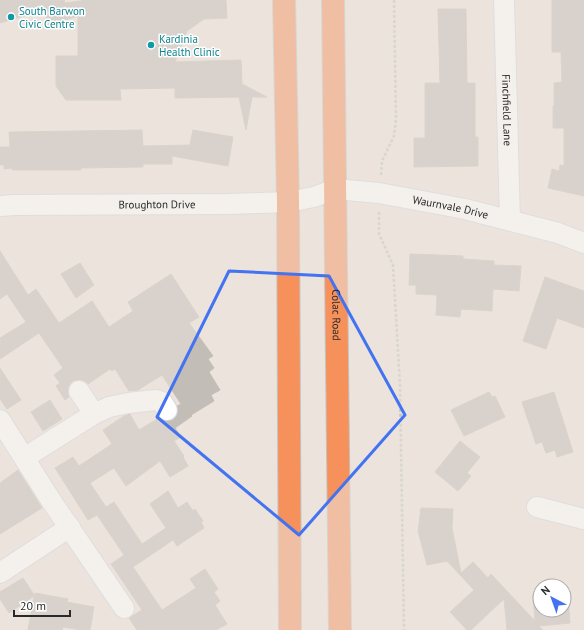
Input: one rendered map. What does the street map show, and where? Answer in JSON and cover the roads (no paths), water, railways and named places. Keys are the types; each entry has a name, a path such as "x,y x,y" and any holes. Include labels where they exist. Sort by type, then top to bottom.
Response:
{"highway":[{"path":"284,0 288,202 290,630"},
{"name":"Colac Road","path":"333,0 340,630"}],"street":[{"name":"Finchfield Lane","path":"504,0 510,220"},
{"name":"Waurnvale Drive","path":"314,197 335,189 379,193 465,209 510,220 584,243"},
{"name":"Broughton Drive","path":"0,206 228,204 288,202 314,197"},
{"path":"79,391 94,414"},
{"path":"24,458 94,414 115,406 156,400 162,402 167,410"},
{"path":"0,420 124,608"},
{"path":"537,507 584,519"},
{"path":"0,573 70,527"}],"place":[{"name":"South Barwon Civic Centre","path":"11,17"},
{"name":"Kardinia Health Clinic","path":"151,45"}]}
